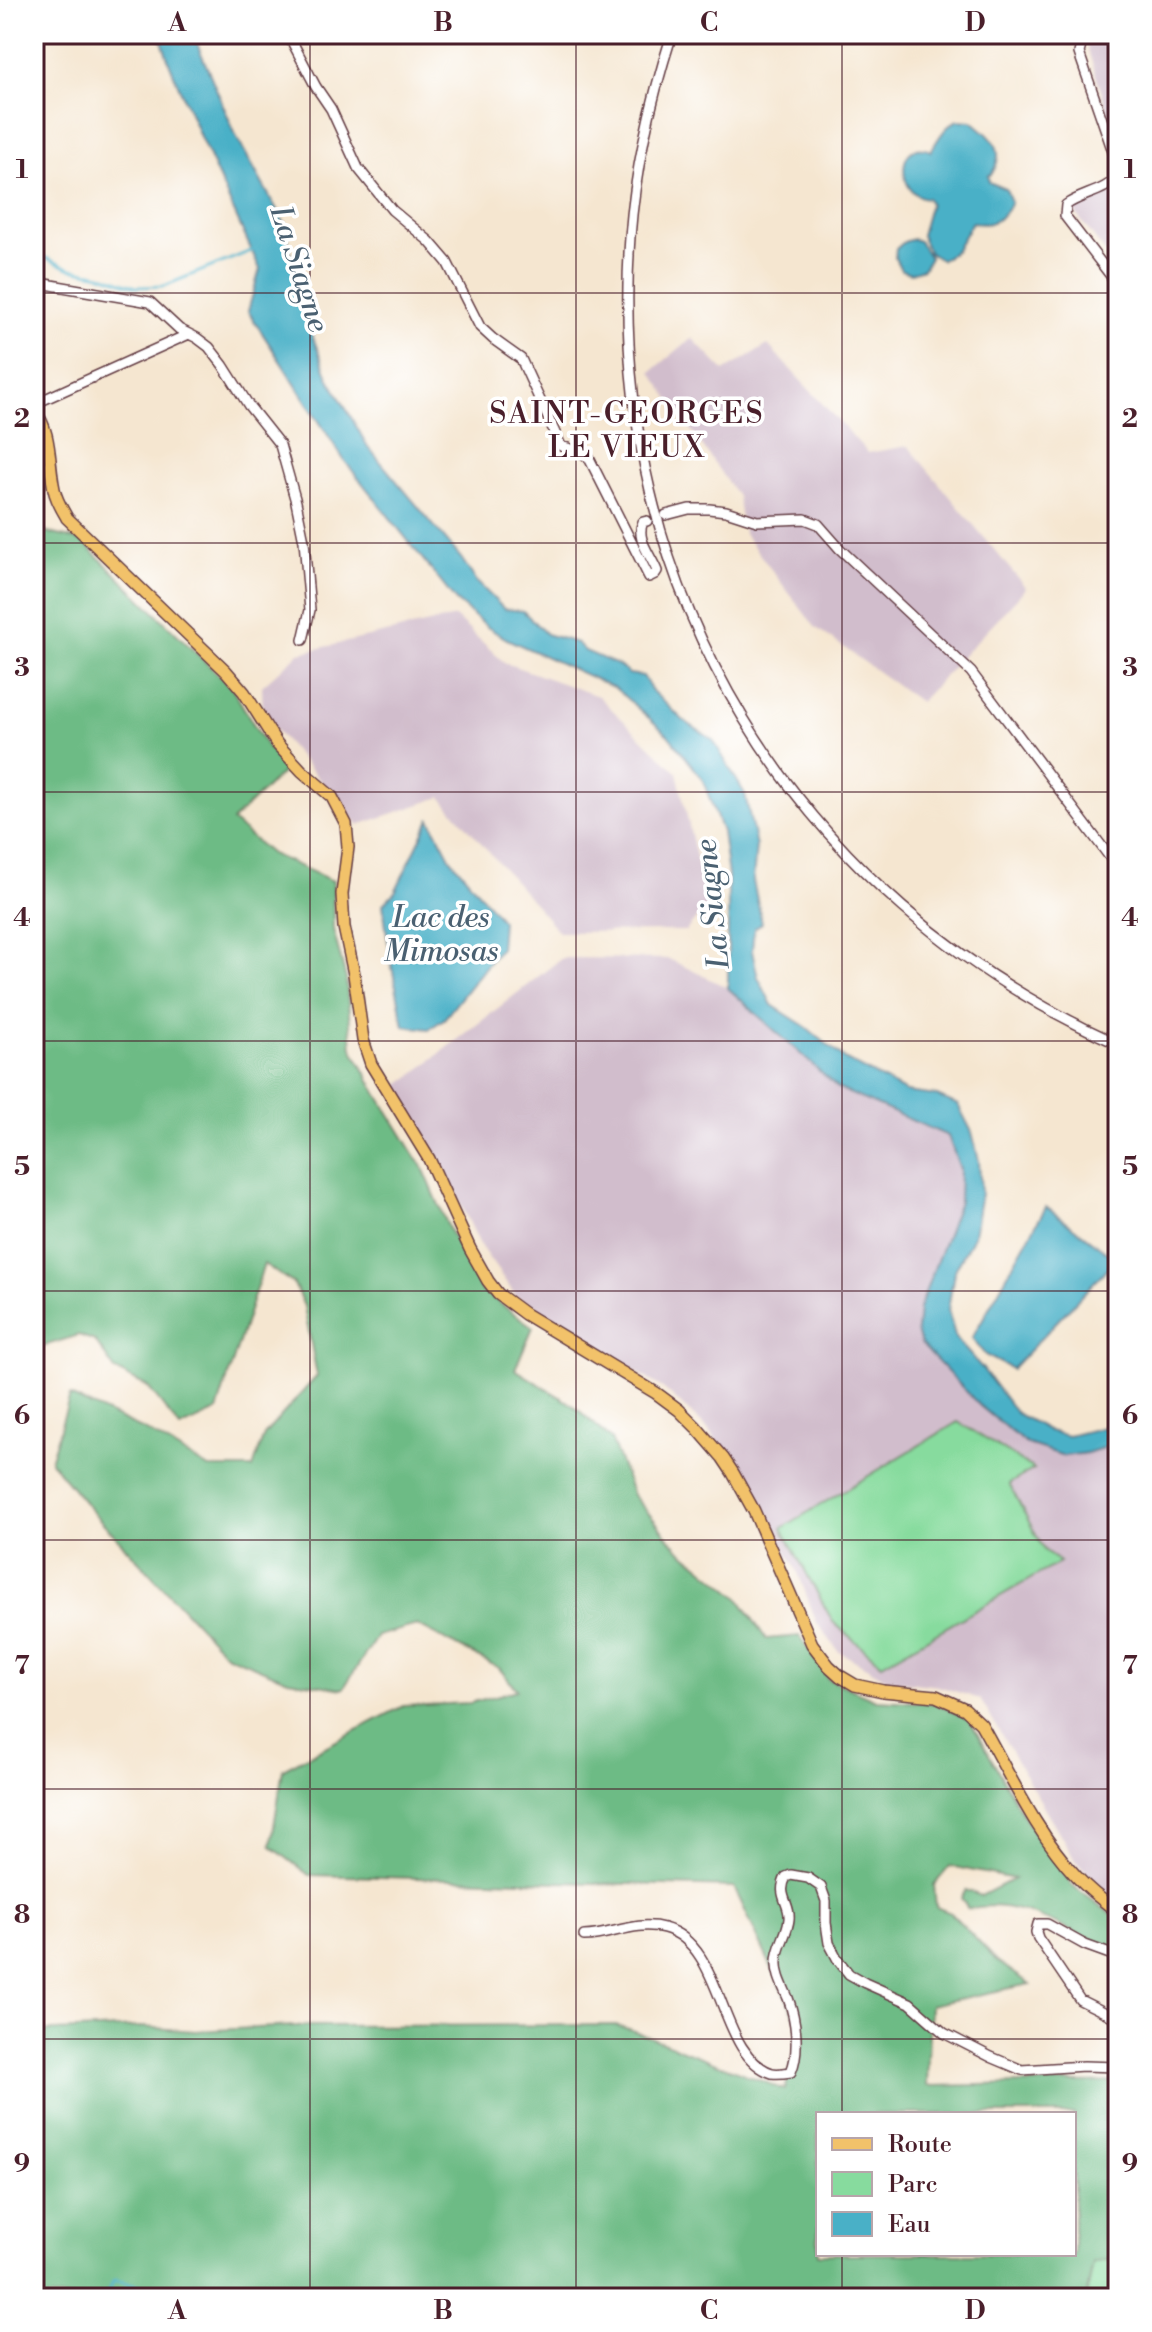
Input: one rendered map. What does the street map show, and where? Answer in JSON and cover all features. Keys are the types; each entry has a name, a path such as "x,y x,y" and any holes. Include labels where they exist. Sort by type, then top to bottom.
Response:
{"main road":[{"path":"34,407 47,438 54,493 67,518 226,671 244,692 277,744 332,797 346,824 348,847 342,894 344,927 363,1040 371,1064 429,1159 488,1281 498,1294 525,1314 656,1393 696,1427 733,1473 754,1511 802,1625 829,1666 855,1685 936,1696 972,1714 1066,1864 1092,1893 1118,1912"}],"street":[{"path":"288,34 331,109 358,168 392,210 429,241 447,262 480,327 521,359 561,446 589,458 649,577 657,571 641,538 640,530 643,522 647,521"},
{"path":"672,34 648,120 633,202 629,340 634,403 651,495 666,548 692,618 721,678 761,746 805,807 861,869 926,928 996,980 1080,1027 1118,1044"},
{"path":"1084,34 1079,53 1118,166"},
{"path":"1118,176 1114,182 1074,199 1065,210 1065,216 1118,285"},
{"path":"34,282 150,302 179,329 209,347 223,365 249,406 280,445 304,541 310,610 303,640"},
{"path":"34,407 189,334"},
{"path":"666,515 689,509 709,509 757,521 805,519 818,524 840,549 971,672 1118,868"},
{"path":"584,1936 600,1936 643,1925 664,1928 683,1937 698,1956 741,2047 752,2061 775,2074 791,2072 795,2063 795,2030 789,2002 777,1972 777,1958 790,1917 781,1890 786,1877 808,1878 821,1887 826,1901 829,1943 849,1974 910,2003 944,2033 1022,2070 1118,2067"},
{"path":"1118,1957 1085,1945 1047,1924 1038,1924 1038,1938 1080,2000 1118,2019"}],"shaded area":[{"path":"1118,34 1118,143 1086,44"},
{"path":"1118,186 1118,269 1074,211"},
{"path":"692,338 724,371 768,345 868,453 908,446 1026,588 920,702 815,627 744,534 737,496 651,372"},
{"path":"455,617 505,663 598,696 677,772 707,905 686,931 559,932 441,797 359,825 263,715 262,686 299,653"},
{"path":"562,958 669,959 728,988 839,1089 948,1136 960,1169 959,1202 932,1276 921,1344 980,1406 1025,1443 1118,1440 1118,1903 1076,1861 980,1699 938,1686 889,1680 838,1651 816,1621 797,1570 742,1476 706,1427 664,1389 516,1296 481,1247 440,1159 397,1087"}],"green space":[{"path":"41,531 82,541 232,688 267,747 287,768 232,821 271,854 333,881 333,929 346,979 352,1048 424,1170 450,1231 481,1290 533,1327 515,1369 573,1405 611,1439 633,1495 677,1547 738,1597 766,1639 800,1636 828,1679 876,1700 934,1703 969,1719 1026,1820 1072,1885 1118,1919 1118,1950 1026,1912 987,1906 968,1909 961,1898 966,1890 981,1896 1014,1879 950,1866 934,1885 936,1907 951,1913 997,1961 1030,1984 930,2005 927,2086 1118,2082 1118,2257 1093,2263 1086,2298 34,2298 34,2032 141,2027 195,2031 295,2026 616,2025 785,2090 801,2030 734,1887 309,1875 271,1846 283,1769 403,1706 470,1703 517,1690 499,1668 417,1625 377,1636 343,1689 288,1680 225,1654 91,1510 50,1461 70,1396 146,1431 209,1468 253,1468 264,1435 317,1376 304,1306 294,1284 264,1264 217,1411 180,1428 148,1387 115,1370 95,1341 79,1335 34,1349 34,534"},
{"path":"958,1422 1034,1469 1009,1484 1044,1550 1060,1562 882,1664 833,1622 782,1528"},
{"path":"1118,2257 1118,2298 1086,2298 1093,2263"}],"water":[{"path":"160,34 193,34 237,138 286,226 298,298 328,377 368,447 461,558 477,582 504,609 523,611 546,634 577,643 585,651 618,665 629,674 643,676 652,691 683,720 713,740 745,794 756,846 753,881 762,923 754,928 752,951 758,977 772,1005 806,1027 846,1060 906,1092 937,1096 958,1105 972,1132 979,1161 981,1193 974,1235 954,1272 948,1310 956,1339 1016,1413 1049,1431 1068,1436 1104,1427 1118,1417 1118,1443 1087,1453 1064,1456 1025,1443 980,1406 921,1344 917,1331 919,1309 959,1202 960,1169 948,1136 839,1089 728,988 728,876 722,832 702,778 668,735 615,688 507,639 456,601 344,460 248,311 260,269 201,139"},
{"path":"958,120 972,121 995,144 998,158 991,175 988,175 989,182 1006,189 1011,202 996,221 985,224 972,222 955,251 941,260 929,253 921,235 930,203 910,188 904,168 911,152 920,149 931,151 946,129"},
{"path":"913,239 919,241 930,258 923,269 911,273 901,270 895,258 896,249"},
{"name":"Lac des Mimosas","path":"430,819 451,859 502,921 500,948 444,1019 429,1029 404,1026 383,904 395,892"},
{"path":"1046,1207 1116,1259 1012,1369 985,1355 972,1338"}],"waterway":[{"path":"34,253 71,269 106,276 136,287 164,286 256,249"},
{"path":"104,2298 114,2280 150,2288 170,2298"}],"district":[{"name":"SAINT-GEORGES LE VIEUX","path":"627,431"}],"water label":[{"name":"La Siagne","path":"299,269"},
{"name":"La Siagne","path":"713,904"}]}
